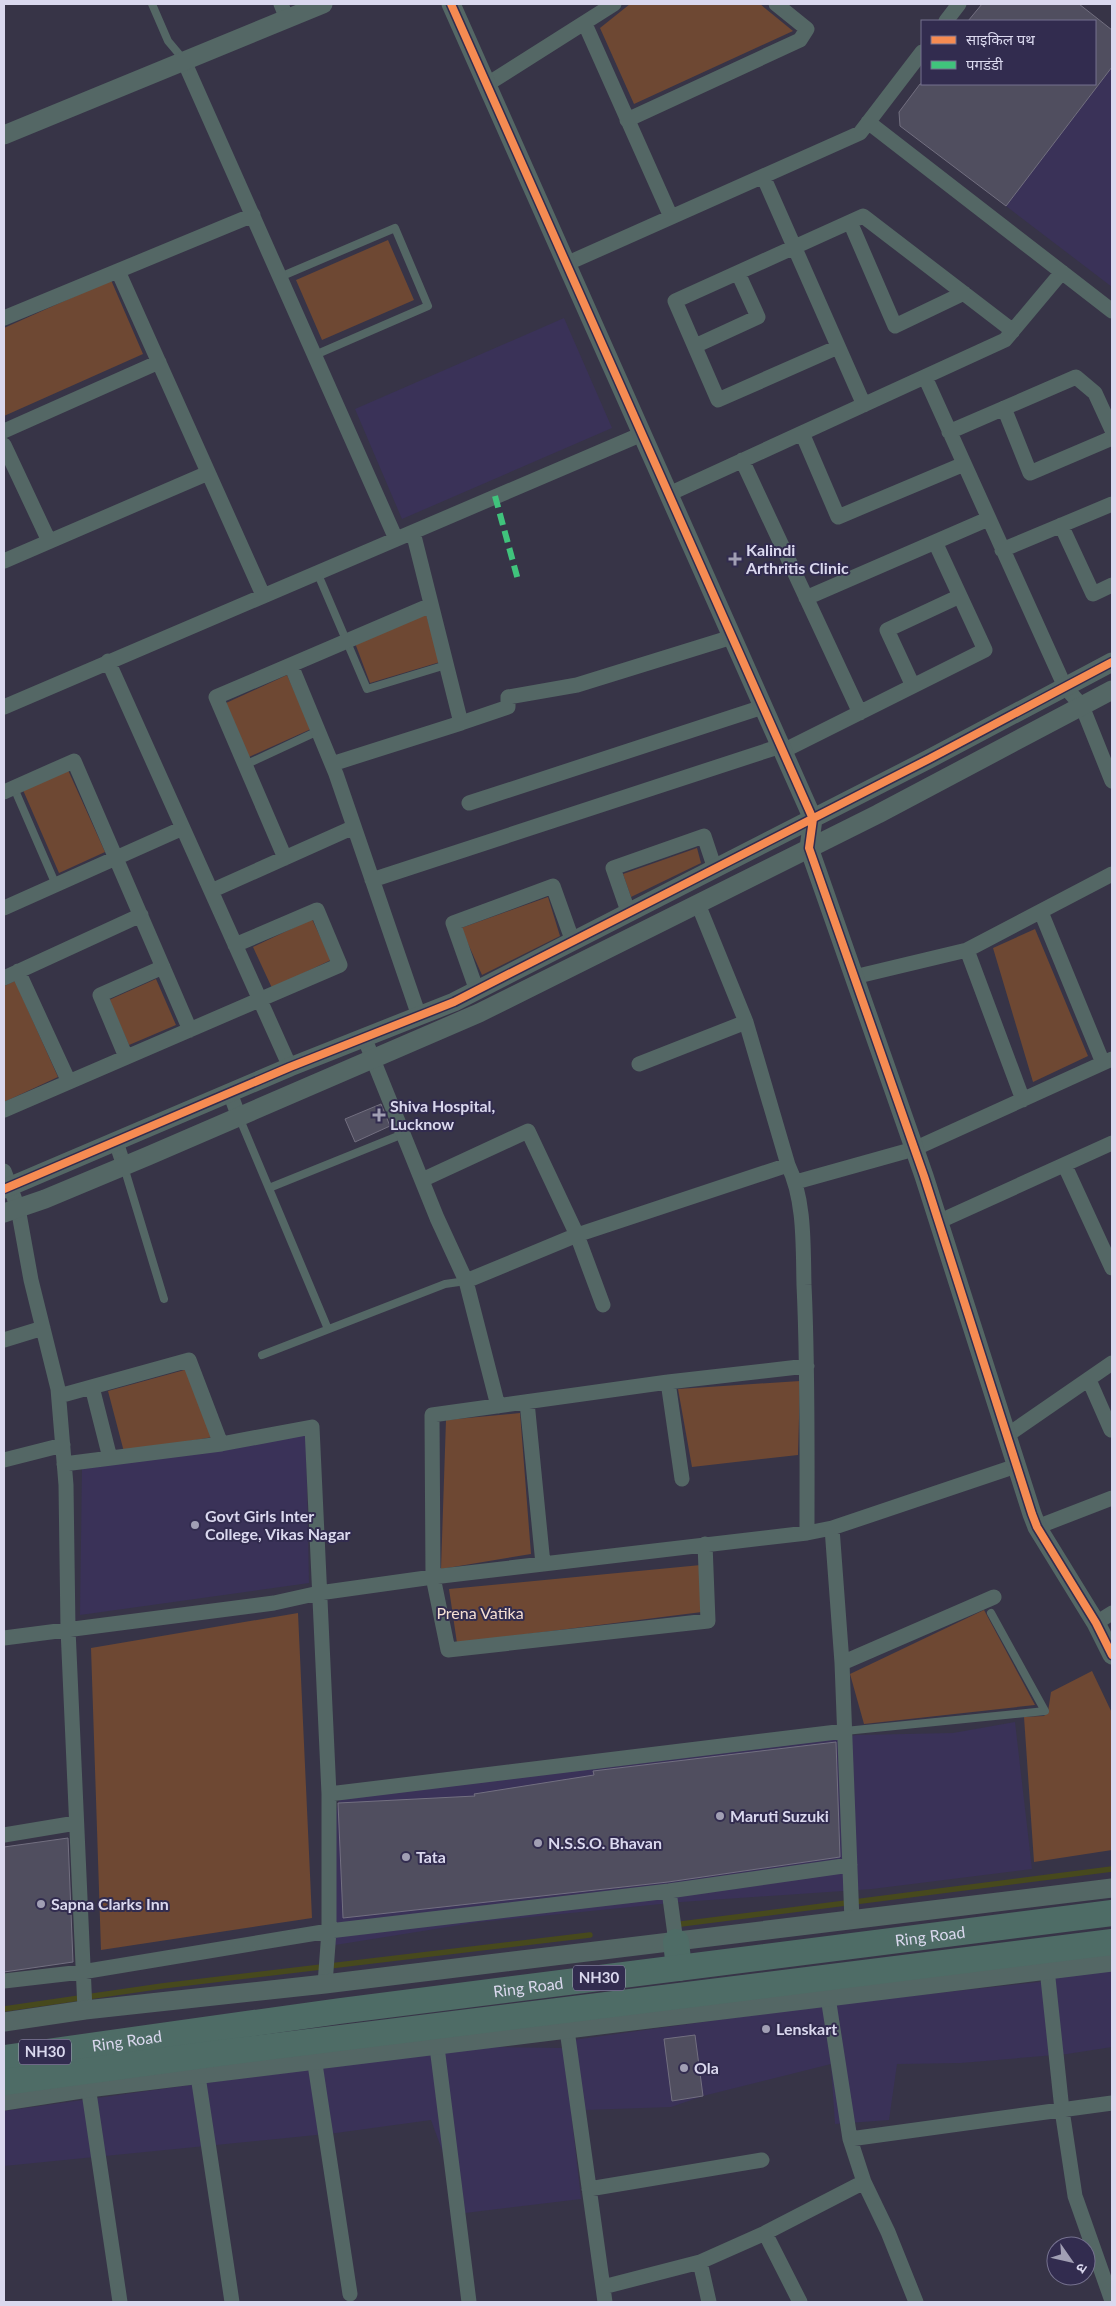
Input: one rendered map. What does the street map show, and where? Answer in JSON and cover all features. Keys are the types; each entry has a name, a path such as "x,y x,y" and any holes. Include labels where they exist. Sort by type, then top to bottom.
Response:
{"highway":[{"name":"Ring Road","path":"4,2058 340,2010 1112,1913"},
{"path":"675,1936 679,1968"},
{"name":"Ring Road","path":"4,2082 88,2079 313,2052 1112,1942"}],"street":[{"path":"4,135 184,61 284,11 323,4"},
{"path":"450,4 814,819 809,848 914,1149 1036,1527 1096,1623 1112,1655"},
{"path":"486,85 614,4"},
{"path":"627,120 800,40 807,29 776,4"},
{"path":"946,20 954,5"},
{"path":"585,24 671,218"},
{"path":"566,264 860,133 921,53"},
{"path":"184,61 396,539"},
{"path":"868,122 1112,311"},
{"path":"763,176 864,405"},
{"path":"4,318 253,215"},
{"path":"838,347 718,400 675,301 863,216 1013,330"},
{"path":"850,222 895,326 964,293"},
{"path":"118,270 263,595"},
{"path":"669,494 1005,340 1062,272"},
{"path":"695,346 758,317 738,273"},
{"path":"4,431 159,362"},
{"path":"925,377 1065,687 1082,706 1112,781"},
{"path":"949,432 1076,377 1095,393 1112,430"},
{"path":"1004,408 1030,473 1112,438"},
{"path":"4,707 642,434"},
{"path":"802,434 838,517 964,464"},
{"path":"4,445 49,541"},
{"path":"742,460 860,713"},
{"path":"4,561 208,472"},
{"path":"1002,550 1112,504"},
{"path":"806,598 988,519"},
{"path":"1061,525 1093,594 1112,585"},
{"path":"413,532 461,723"},
{"path":"372,880 782,749 860,713 985,650 935,542"},
{"path":"913,686 887,630 960,596"},
{"path":"284,858 216,698 431,605"},
{"path":"332,764 508,707 508,697 578,685 732,637"},
{"path":"108,662 290,1067"},
{"path":"84,2007 68,1630 64,1464 59,1396 43,1328 11,1211 6,1182 116,1142 290,1067 477,991 814,819 1112,662"},
{"path":"292,665 332,764 419,1016"},
{"path":"11,1211 124,1166 479,1013 809,848 1112,690"},
{"path":"469,803 764,707"},
{"path":"9,790 74,761 190,1030"},
{"path":"211,891 354,827"},
{"path":"4,908 183,828"},
{"path":"629,914 613,868 704,836 715,869"},
{"path":"854,977 967,950 1112,874"},
{"path":"477,991 453,923 553,886 573,942"},
{"path":"698,904 746,1022 788,1165 796,1182 804,1262 808,1366 807,1533"},
{"path":"4,1110 340,965 317,910 235,945"},
{"path":"796,1182 914,1149 1108,1061 1041,912"},
{"path":"4,978 141,915"},
{"path":"967,950 1022,1100"},
{"path":"126,1057 100,995 163,967"},
{"path":"18,971 69,1082"},
{"path":"639,1064 746,1022"},
{"path":"364,1037 422,1180 466,1281 498,1406"},
{"path":"230,1093 239,1117"},
{"path":"422,1180 528,1131 577,1235 603,1305"},
{"path":"116,1142 124,1166"},
{"path":"938,1222 1065,1166 1112,1143"},
{"path":"466,1281 577,1235 788,1165"},
{"path":"1065,1166 1112,1268"},
{"path":"4,1340 43,1328"},
{"path":"59,1396 188,1360 221,1444"},
{"path":"1006,1436 1090,1380 1112,1363"},
{"path":"705,1544 708,1622 448,1650 433,1577 432,1415 668,1382 808,1366"},
{"path":"1090,1380 1111,1430"},
{"path":"668,1382 682,1478"},
{"path":"92,1386 110,1458"},
{"path":"527,1402 544,1564"},
{"path":"64,1464 221,1444 312,1427 329,1794 330,1931 325,1979"},
{"path":"4,1460 63,1445"},
{"path":"4,1638 274,1603 319,1592 433,1577 807,1533 832,1528 1016,1466"},
{"path":"1036,1527 1112,1498"},
{"path":"832,1528 842,1663 851,1916"},
{"path":"842,1663 994,1596"},
{"path":"1096,1623 1112,1613"},
{"path":"329,1794 845,1731"},
{"path":"4,1835 76,1822"},
{"path":"4,1981 82,1972 330,1931 670,1897 850,1865"},
{"path":"4,2022 84,2007 675,1936 1112,1888"},
{"path":"670,1897 675,1936"},
{"path":"4,2101 88,2079 198,2076 313,2052 437,2047 1112,1962"},
{"path":"1047,1970 1062,2110 1075,2196 1112,2301"},
{"path":"828,1997 850,2139 864,2182 888,2232 916,2302"},
{"path":"567,2030 604,2295 700,2262 765,2233 864,2182"},
{"path":"437,2047 469,2302"},
{"path":"313,2052 350,2294"},
{"path":"198,2076 232,2302"},
{"path":"88,2079 120,2302"},
{"path":"850,2139 1112,2104"},
{"path":"589,2189 762,2160"},
{"path":"765,2233 800,2302"},
{"path":"700,2262 709,2302"}],"lane":[{"path":"152,4 168,41 184,61"},
{"path":"280,277 395,228 428,306 314,355"},
{"path":"317,572 368,689 446,664"},
{"path":"245,765 318,731"},
{"path":"9,790 56,885"},
{"path":"239,1117 328,1329"},
{"path":"268,1188 403,1134"},
{"path":"124,1166 164,1299"},
{"path":"262,1355 445,1284 466,1281"},
{"path":"845,1731 1045,1711 991,1613"}],"shaded area":[{"path":"1112,67 1112,287 1006,206"},
{"path":"564,318 612,428 402,519 355,409"},
{"name":"Govt Girls Inter College, Vikas Nagar","path":"306,1435 309,1583 80,1615 82,1467"},
{"path":"1015,1722 1032,1869 872,1889 681,1902 479,1922 335,1945 336,1812 340,1798 857,1735 953,1733"},
{"path":"1112,1970 1112,2047 1067,2054 961,2063 897,2064 889,2120 835,2124 831,2064 703,2096 671,2107 584,2110 573,2040 819,2006 1039,1982 1071,1974"},
{"path":"489,2047 564,2048 581,2199 465,2213 431,2120 336,2133 4,2166 4,2111"}],"green space":[{"path":"630,4 760,4 793,31 634,104 600,28"},
{"path":"388,240 414,300 322,340 296,280"},
{"path":"111,280 143,354 4,416 4,328"},
{"path":"426,614 440,662 370,683 355,643"},
{"path":"287,675 311,729 249,757 226,703"},
{"path":"68,770 105,852 59,873 23,790"},
{"path":"697,848 701,863 631,897 623,874"},
{"path":"548,897 560,936 482,975 461,928"},
{"path":"312,919 331,960 272,988 253,947"},
{"path":"1035,929 1088,1056 1033,1082 993,948"},
{"path":"156,979 176,1025 129,1045 109,1000"},
{"path":"15,981 58,1077 4,1102 4,986"},
{"path":"188,1369 213,1437 124,1452 108,1391"},
{"path":"800,1381 798,1455 692,1467 678,1389"},
{"path":"520,1413 531,1554 441,1569 446,1420"},
{"name":"Prena Vatika","path":"701,1565 702,1612 457,1643 449,1589"},
{"path":"984,1610 1035,1705 864,1724 850,1674"},
{"path":"298,1613 312,1918 101,1950 91,1648"},
{"path":"1092,1671 1112,1713 1112,1850 1034,1862 1024,1717 1044,1716 1048,1712 1051,1692"}],"building":[{"path":"982,4 1079,4 1112,30 1112,67 1006,206 900,126 899,112 920,84 1096,85 1096,20 969,20"},
{"path":"381,1104 390,1126 355,1142 345,1119"},
{"path":"836,1742 840,1857 668,1882 343,1918 338,1803 475,1796 474,1794 594,1775 593,1771"},
{"name":"Sapna Clarks Inn","path":"68,1838 73,1962 4,1972 4,1847"},
{"name":"Ola","path":"695,2035 703,2096 672,2101 664,2039"}],"waterway":[{"path":"681,1924 1112,1869"},
{"path":"4,2009 162,1986 590,1935"}],"marked path":[{"path":"495,496 518,580"}],"cycle path":[{"path":"451,4 813,819 809,848 924,1176 1032,1514 1037,1527 1096,1623 1112,1655"},
{"path":"4,1189 290,1067 454,1002 929,759 1112,662"}],"place":[{"name":"Kalindi Arthritis Clinic","path":"735,559"},
{"name":"Shiva Hospital, Lucknow","path":"379,1115"},
{"name":"Govt Girls Inter College, Vikas Nagar","path":"195,1525"},
{"name":"Maruti Suzuki","path":"720,1816"},
{"name":"N.S.S.O. Bhavan","path":"538,1843"},
{"name":"Tata","path":"406,1857"},
{"name":"Sapna Clarks Inn","path":"41,1904"},
{"name":"Lenskart","path":"766,2029"},
{"name":"Ola","path":"684,2068"}]}
